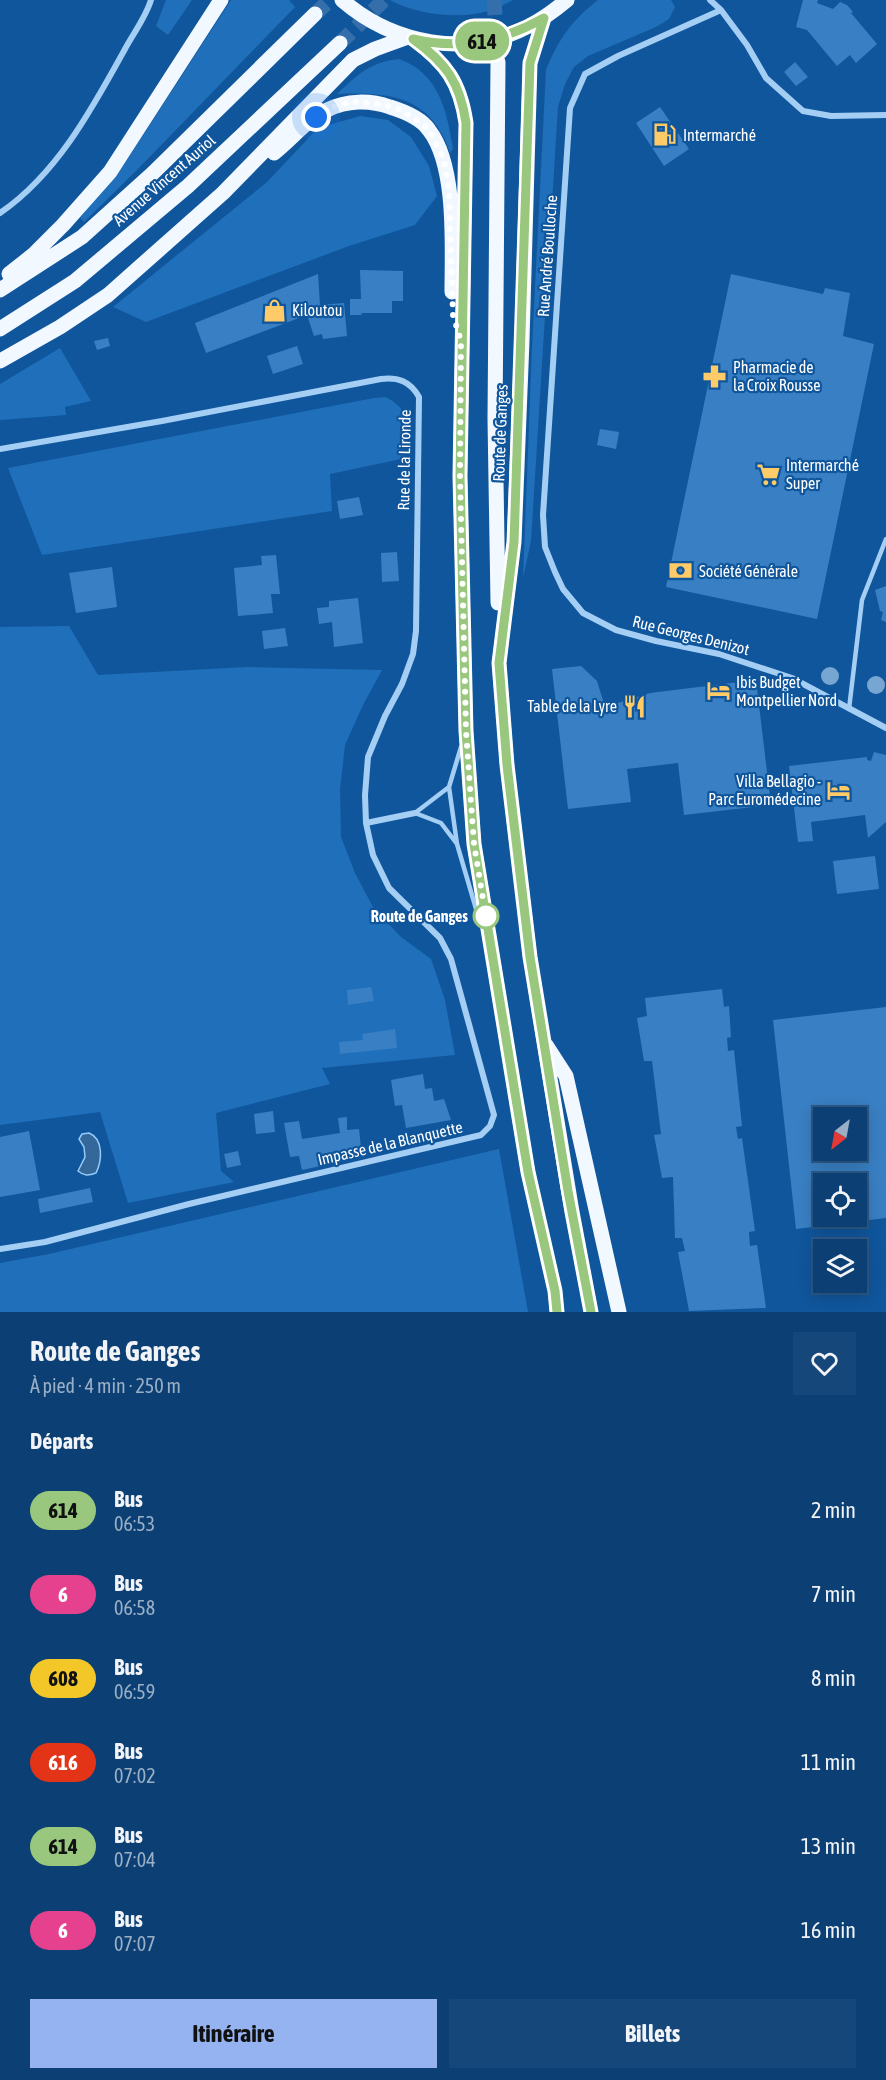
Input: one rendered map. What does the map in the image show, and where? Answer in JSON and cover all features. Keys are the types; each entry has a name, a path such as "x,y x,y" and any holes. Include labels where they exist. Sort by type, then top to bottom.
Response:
{"main road":[{"path":"0,281 33,255 110,172 221,0"},
{"path":"342,0 368,20 386,29 430,43 449,44 489,40 517,32 544,18 567,0"},
{"name":"Avenue Vincent Auriol","path":"0,290 82,237 153,173 315,14"},
{"name":"Route de Ganges","path":"544,18 530,63 523,329 514,542 499,663 507,765 524,914 542,1039 591,1312"},
{"path":"223,193 353,60 375,49 410,38"},
{"path":"410,38 429,51 447,69 459,88 466,123 460,476 466,731 474,844 526,1161 555,1291 557,1312"},
{"name":"Avenue Vincent Auriol","path":"0,329 75,280 188,186 340,44"},
{"path":"498,62 495,419 499,663"},
{"path":"0,361 60,327 108,295 223,193 326,110 356,102 373,103 401,110 413,117 429,129 444,160 449,191 453,315 461,341"},
{"path":"542,1039 566,1076 619,1312"}],"street":[{"path":"0,213 20,200 64,151 105,85 151,0"},
{"path":"710,0 721,10 747,45 766,78 803,111 831,116 886,115"},
{"name":"Rue André Boulloche","path":"563,589 545,547 543,515 570,108 585,74 618,56 721,10"},
{"name":"Rue de la Lironde","path":"0,449 381,379 394,378 404,381 414,390 418,397 416,631 413,654 402,684 385,716 368,757 365,795 366,823"},
{"name":"Rue Georges Denizot","path":"563,589 583,613 616,630 719,654 792,678 886,728"},
{"path":"366,823 415,813"},
{"name":"Impasse de la Blanquette","path":"0,1249 45,1242 189,1204 481,1135 490,1126 494,1115 451,959 440,938 389,888 374,855 366,823"}],"lane":[{"path":"849,709 862,600 886,539"},
{"path":"466,731 449,787 457,844 496,976"},
{"path":"415,813 449,787"},
{"path":"415,813 441,823 457,844"}],"shaded area":[{"path":"166,0 192,0 168,35 156,26"},
{"path":"231,0 289,0 295,7 84,222 80,218 127,160"},
{"path":"390,0 513,0 480,13 453,15 413,9"},
{"path":"598,0 671,0 675,7 669,19 656,27 588,56 574,67 565,84 558,107 531,541 523,578 546,70 567,31"},
{"path":"399,59 413,65 423,74 439,95 451,135 453,149 450,153 442,134 432,119 406,101 374,94 337,94 372,66"},
{"path":"360,116 388,120 411,137 429,166 437,196 415,225 349,246 146,322 113,307 267,182 318,128"},
{"path":"60,348 91,401 65,407 66,415 0,420 0,384"},
{"path":"385,397 401,408 405,415 407,422 406,458 330,474 332,511 42,555 8,468 374,398"},
{"path":"69,626 98,675 247,667 382,670 345,745 340,789 341,837 355,873 374,909 401,937 431,959 445,1000 455,1055 322,1068 330,1084 216,1113 221,1171 234,1182 128,1203 100,1112 0,1125 0,627"},
{"path":"89,1133 94,1136 99,1145 100,1163 96,1173 86,1175 78,1171 85,1157 84,1147 79,1139 82,1134"},
{"path":"499,1149 528,1312 0,1312 0,1263 49,1254"}],"building":[{"path":"803,0 818,0 817,3 833,9 840,2 847,5 877,44 856,63 850,55 837,66 807,30 796,27"},
{"path":"795,62 808,77 796,86 784,72"},
{"path":"660,107 689,149 664,166 636,123"},
{"path":"360,270 403,271 403,301 392,301 392,313 350,315 350,299 361,299"},
{"name":"Kiloutou","path":"318,274 320,305 344,303 347,336 323,339 322,334 314,336 307,315 206,353 195,323"},
{"name":"Intermarché Super","path":"731,274 823,294 825,288 850,293 843,336 874,344 817,619 666,587"},
{"path":"108,338 110,346 97,350 94,341"},
{"path":"297,346 303,364 273,374 267,356"},
{"path":"600,429 619,432 616,449 597,445"},
{"path":"359,497 363,515 340,519 337,501"},
{"path":"397,552 399,581 382,582 381,553"},
{"path":"276,555 280,594 271,594 273,613 238,616 234,568 262,565 261,556"},
{"path":"112,567 117,607 76,613 69,573"},
{"path":"886,586 886,622 881,620 883,612 880,611 875,590"},
{"path":"358,598 363,643 334,647 332,622 319,624 317,608 329,607 329,601"},
{"path":"285,628 288,646 264,649 262,631"},
{"path":"581,666 597,681 605,707 650,693 756,680 771,805 684,815 678,763 627,769 631,802 568,809 552,669"},
{"name":"Villa Bellagio - Parc Euromédecine","path":"874,752 886,755 886,822 868,838 865,815 811,822 813,841 798,842 789,766 867,757 867,760 871,761"},
{"path":"875,856 879,889 837,894 833,861"},
{"path":"371,987 374,1001 348,1005 347,990"},
{"path":"722,989 724,1007 729,1006 731,1037 727,1038 728,1051 734,1050 742,1126 736,1127 738,1139 742,1138 755,1231 749,1232 750,1246 757,1245 766,1308 689,1311 678,1252 685,1251 682,1238 675,1238 673,1177 662,1178 654,1135 661,1134 652,1061 644,1061 637,1018 647,1016 645,998"},
{"path":"886,1007 886,1218 867,1220 867,1173 813,1173 813,1227 796,1229 773,1020"},
{"path":"395,1029 397,1048 340,1054 339,1042 363,1040 362,1034"},
{"path":"423,1074 425,1089 432,1088 434,1101 444,1099 451,1120 406,1128 402,1105 395,1106 391,1080"},
{"path":"273,1111 275,1132 256,1134 254,1114"},
{"path":"347,1117 347,1130 359,1129 362,1157 302,1170 299,1156 290,1157 284,1123 299,1121 302,1139 340,1133 338,1118"},
{"path":"29,1131 40,1190 0,1197 0,1137"},
{"path":"238,1151 241,1165 227,1168 224,1154"},
{"path":"90,1188 93,1202 40,1213 38,1199"}],"tunnel":[{"path":"315,14 330,0"},
{"path":"340,43 384,0"},
{"path":"494,0 498,62"}],"bus line":[{"name":"614","path":"557,1312 555,1291 528,1172 474,844 466,731 460,476 466,123 459,88 441,62 413,39 449,44 489,40 526,28 544,18 530,63 514,542 499,663 507,765 530,957 568,1191 591,1312"}],"place":[{"name":"Intermarché","path":"665,135"},
{"name":"Kiloutou","path":"274,310"},
{"name":"Pharmacie de la Croix Rousse","path":"715,376"},
{"name":"Intermarché Super","path":"768,474"},
{"name":"Société Générale","path":"681,571"},
{"name":"Ibis Budget Montpellier Nord","path":"718,691"},
{"name":"Table de la Lyre","path":"635,706"},
{"name":"Villa Bellagio - Parc Euromédecine","path":"839,790"},
{"name":"Route de Ganges","path":"486,916"}],"route":[{"path":"316,117 326,110 356,102 385,105 401,110 429,129 444,160 449,191 453,315 461,341 460,476 466,731 474,844 487,923 486,916"}]}
